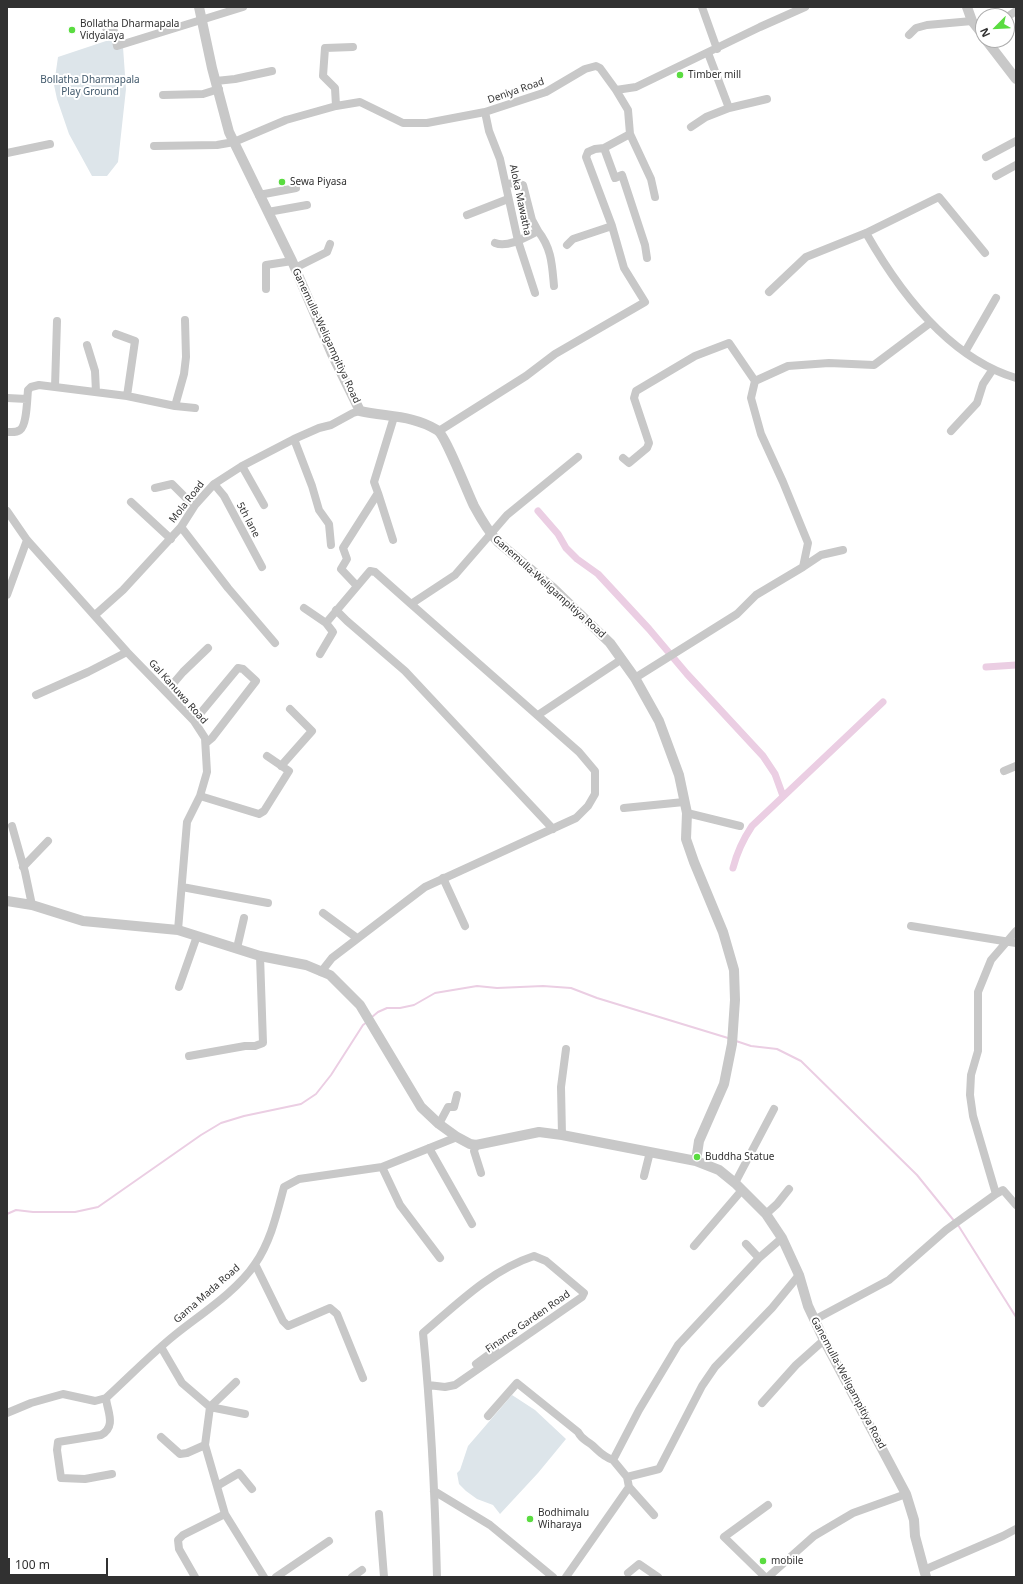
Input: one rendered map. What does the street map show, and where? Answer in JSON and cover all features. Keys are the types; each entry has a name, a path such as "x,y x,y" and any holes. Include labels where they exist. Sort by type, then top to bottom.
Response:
{"street":[{"name":"Ganemulla-Weligampitiya Road","path":"199,7 229,132 293,264 332,354 360,411 394,417 403,416 439,430 474,506 491,534 498,542 553,588 610,643 635,678 659,721 679,775 687,813 686,838 722,932 734,970 735,1000 732,1044 724,1084 699,1141 696,1161 718,1170 739,1187 766,1214 782,1238 799,1275 808,1306 814,1320 906,1494 914,1520 915,1536 925,1573"},
{"path":"202,19 228,7"},
{"path":"106,28 113,27 118,46 243,7"},
{"path":"702,7 717,49"},
{"path":"655,197 651,179 630,134 628,110 616,90 636,88 760,27 805,7"},
{"path":"967,7 972,21 975,24"},
{"path":"909,35 916,28 927,25 972,21"},
{"path":"336,106 335,88 323,76 325,48 353,47"},
{"path":"994,48 1016,77"},
{"path":"708,53 729,108"},
{"name":"Deniya Road","path":"154,146 234,142 286,120 336,106 360,102 403,123 427,123 485,112 546,92 585,69 596,66 600,68 616,90"},
{"path":"163,95 203,94 217,85 272,71"},
{"path":"691,127 706,117 729,108 767,99"},
{"name":"Aloka Mawatha","path":"485,112 489,132 500,159 518,241 534,292"},
{"path":"439,430 526,376 556,354 645,302 624,268 612,226 586,157 588,152 595,149 604,148 630,134"},
{"path":"986,156 1016,141"},
{"path":"7,153 50,144"},
{"path":"604,148 615,178 622,175 645,245 646,258"},
{"path":"996,176 1016,165"},
{"path":"506,184 516,183 523,185 532,220 551,254 554,286"},
{"path":"259,195 296,188"},
{"path":"769,292 806,257 866,233 938,197 985,253"},
{"path":"467,216 508,199"},
{"path":"268,212 307,206"},
{"path":"567,245 573,239 612,226"},
{"path":"495,243 501,245 518,241 538,231"},
{"path":"866,233 881,260 912,302 930,323 965,352 999,373 1016,378"},
{"path":"266,289 266,265 293,264 327,252 330,244"},
{"path":"965,352 996,298"},
{"path":"175,406 184,374 186,356 185,320"},
{"path":"55,386 57,321"},
{"path":"754,381 788,366 829,363 874,365 930,323"},
{"path":"116,334 135,341 127,396"},
{"path":"623,458 629,463 647,448 649,443 634,398 636,391 695,356 729,343 754,381 751,398 761,434 784,482 808,543 803,567"},
{"path":"87,345 95,371 96,392"},
{"path":"951,431 977,403 983,384 993,369"},
{"path":"7,432 16,432 21,430 24,424 28,390 31,387 39,385 127,396 175,406 195,408"},
{"path":"7,398 27,399"},
{"name":"Mola Road","path":"95,616 123,590 182,527 195,505 214,484 242,466 294,439 331,424 352,413 360,411"},
{"path":"393,540 374,482 394,417"},
{"path":"294,439 312,486 319,510 329,524 330,545"},
{"path":"411,604 456,575 507,515 578,457"},
{"path":"242,466 264,506"},
{"path":"155,488 172,484 195,505"},
{"name":"5th lane","path":"214,484 224,496 262,568"},
{"path":"357,586 341,569 347,559 343,548 378,493"},
{"path":"132,502 170,539"},
{"name":"Gal Kanuwa Road","path":"7,511 27,540 127,652 194,721 205,738 207,772 200,796 187,822 178,930"},
{"path":"182,527 228,588 275,643"},
{"path":"7,595 27,540"},
{"path":"635,678 737,614 756,595 821,556 843,550"},
{"path":"321,972 332,958 425,887 576,818 588,806 595,794 595,771 579,752 375,572 370,571 326,623"},
{"path":"304,608 326,623 333,632 320,654"},
{"path":"336,610 406,671 553,829"},
{"path":"166,692 183,672 208,648"},
{"path":"36,695 88,672 127,652"},
{"path":"538,715 622,659"},
{"path":"194,721 238,668 243,669 256,681 212,738 206,742"},
{"path":"281,766 312,730 290,709"},
{"path":"200,796 260,814 264,811 289,771 267,756"},
{"path":"1004,771 1016,766"},
{"path":"624,808 684,802"},
{"path":"687,813 740,826"},
{"path":"12,826 32,905"},
{"path":"23,867 48,841"},
{"path":"444,878 464,926"},
{"path":"182,887 268,903"},
{"path":"7,901 32,905 83,921 178,930 260,956 306,965 330,975 360,1005 421,1107 439,1124 470,1144 476,1145 539,1132 562,1135 696,1161"},
{"path":"323,913 357,938"},
{"path":"237,948 244,918"},
{"path":"911,926 1016,943"},
{"path":"996,1194 973,1116 970,1095 971,1075 978,1050 978,992 991,960 1016,931"},
{"path":"179,987 197,936"},
{"path":"189,1056 245,1046 255,1046 263,1043 260,956"},
{"path":"562,1135 561,1087 566,1049"},
{"path":"439,1124 448,1107 454,1107 457,1095"},
{"path":"694,1246 739,1187 774,1109"},
{"name":"Gama Mada Road","path":"106,1398 161,1347 243,1279 255,1264 264,1249 272,1230 284,1187 299,1179 382,1167 457,1137"},
{"path":"476,1145 474,1151 481,1173"},
{"path":"429,1148 472,1224"},
{"path":"644,1176 650,1152"},
{"path":"382,1167 400,1205 440,1258"},
{"path":"766,1214 777,1204 789,1188"},
{"path":"814,1320 889,1280 946,1230 1003,1190 1016,1205"},
{"path":"613,1460 639,1410 678,1345 759,1258 782,1238"},
{"path":"746,1244 759,1258"},
{"name":"Finance Garden Road","path":"428,1385 445,1387 455,1385 582,1297 584,1293 546,1261 534,1256 518,1261 470,1292 423,1333 428,1385 437,1577"},
{"path":"255,1264 283,1321 288,1326 330,1308 337,1314 363,1378"},
{"path":"627,1477 659,1469 702,1386 715,1367 772,1308 799,1275"},
{"path":"762,1403 792,1369 824,1340"},
{"path":"161,1347 182,1383 210,1407 245,1414"},
{"path":"474,1366 495,1350 497,1356"},
{"path":"236,1382 210,1407 205,1445 225,1514 264,1577"},
{"path":"488,1416 518,1383 578,1432 582,1440 591,1445 603,1456 613,1460 627,1477 629,1487 654,1515"},
{"path":"7,1413 31,1403 63,1394 94,1401 106,1398 110,1417 109,1428 106,1433 102,1435 58,1442 57,1450 61,1478 85,1479 112,1474"},
{"path":"161,1437 180,1454 187,1453 205,1445"},
{"path":"217,1486 239,1473 252,1489"},
{"path":"566,1577 629,1487"},
{"path":"434,1491 490,1525 553,1577"},
{"path":"768,1577 814,1536 853,1513 906,1494"},
{"path":"765,1577 724,1537 768,1505"},
{"path":"195,1577 179,1549 178,1540 183,1535 225,1514"},
{"path":"379,1514 384,1577"},
{"path":"925,1573 1016,1529"},
{"path":"276,1577 329,1541"},
{"path":"628,1573 639,1564 658,1577"},
{"path":"352,1577 362,1570"}],"green space":[{"name":"Bollatha Dharmapala Play Ground","path":"109,40 123,47 126,89 118,162 107,176 92,176 69,134 57,99 54,85 58,57"},
{"path":"512,1395 535,1410 566,1439 538,1473 500,1514 493,1505 477,1499 466,1491 459,1484 457,1473 460,1470 468,1446"}],"waterway":[{"path":"538,511 558,534 566,548 577,559 598,574 649,629 687,674 763,756 775,774 783,796"},
{"path":"986,667 1016,665"},
{"path":"733,868 740,847 752,826 883,702"},
{"path":"372,1017 378,1012 387,1008 400,1008 414,1005 435,993 477,986 497,988 543,986 571,988 597,998 728,1038"},
{"path":"7,1214 16,1210 33,1212 75,1212 98,1207 201,1135 221,1123 244,1116 301,1104 316,1094 331,1075 363,1025 367,1022"},
{"path":"736,1041 751,1046 777,1049 801,1061 917,1175 955,1222"},
{"path":"958,1225 1016,1317"}],"place":[{"name":"Bollatha Dharmapala Vidyalaya","path":"72,30"},
{"name":"Timber mill","path":"680,75"},
{"name":"Sewa Piyasa","path":"282,182"},
{"name":"Buddha Statue","path":"697,1157"},
{"name":"Bodhimalu Wiharaya","path":"530,1519"},
{"name":"mobile","path":"763,1561"}]}
